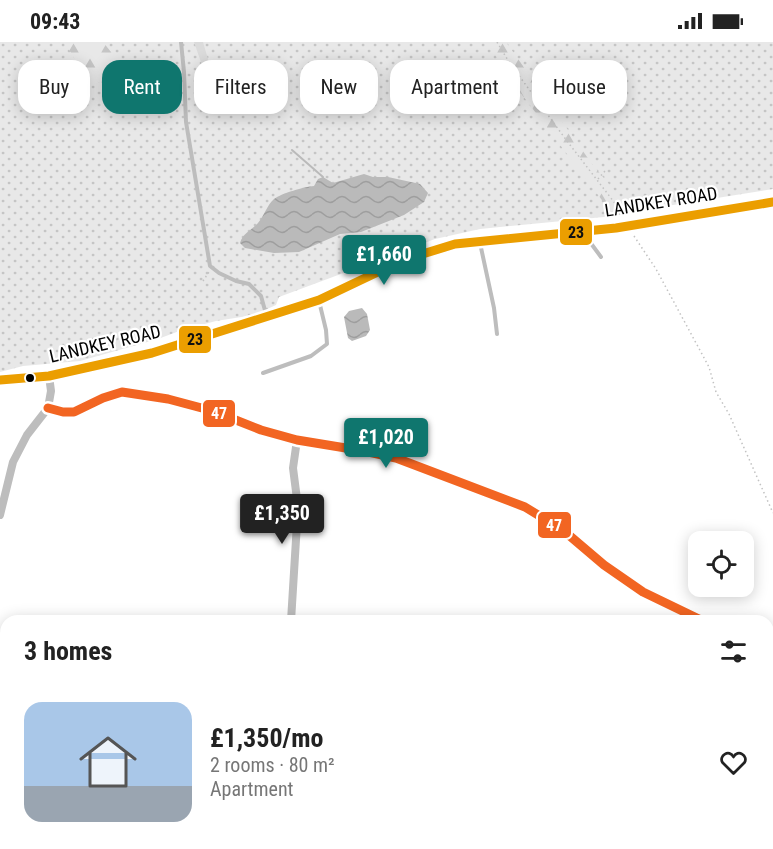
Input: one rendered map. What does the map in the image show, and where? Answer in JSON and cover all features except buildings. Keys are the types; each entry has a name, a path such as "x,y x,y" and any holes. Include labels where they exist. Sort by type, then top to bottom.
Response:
{"street":[{"name":"LANDKEY ROAD","path":"0,380 49,376 152,353 319,300 416,256 455,244 629,226 773,202"},
{"path":"0,515 13,462 27,435 48,408 51,391 49,376"},
{"path":"48,408 74,412 122,392 168,399 213,411 261,430 297,440 396,458 525,507 564,531 604,565 643,592 691,615"},
{"path":"291,615 298,507 293,468 297,440"}],"lane":[{"path":"181,42 186,122 210,266 227,277 249,284 261,296 268,318"},
{"path":"582,231 601,257"},
{"path":"480,240 497,334"},
{"path":"262,373 310,356 327,344 319,300"}],"path":[{"path":"497,42 509,62 621,210 656,269 709,367 716,392 729,414 773,513"},
{"path":"313,171 317,169"},
{"path":"597,179 605,171"}],"green space":[{"path":"0,42 773,42 773,189 614,216 480,229 435,239 279,297 276,305 254,315 216,321 80,361 23,366 0,372"},
{"path":"63,42 103,42 115,60 102,60 102,83 90,78 90,60 76,60"},
{"path":"488,42 506,42 519,60 498,60"},
{"path":"520,62 532,79 532,108 520,92"},
{"path":"537,114 557,114 630,212 614,216"}],"water":[{"path":"364,174 420,184 428,193 424,202 404,215 361,232 340,234 299,252 274,253 245,248 240,243 245,234 260,220 272,201 278,197 314,186 318,179 323,177 333,183"},
{"path":"362,308 367,314 370,330 366,336 352,341 348,338 344,317 349,311"}],"waterway":[{"path":"292,150 323,177"}],"transit line":[{"name":"23","path":"0,380 49,376 152,353 319,300 382,270 455,244 616,228 773,202"},
{"name":"47","path":"48,408 74,412 122,392 168,399 213,411 261,430 297,440 396,458 525,507 564,531 604,565 643,592 691,615"}]}
